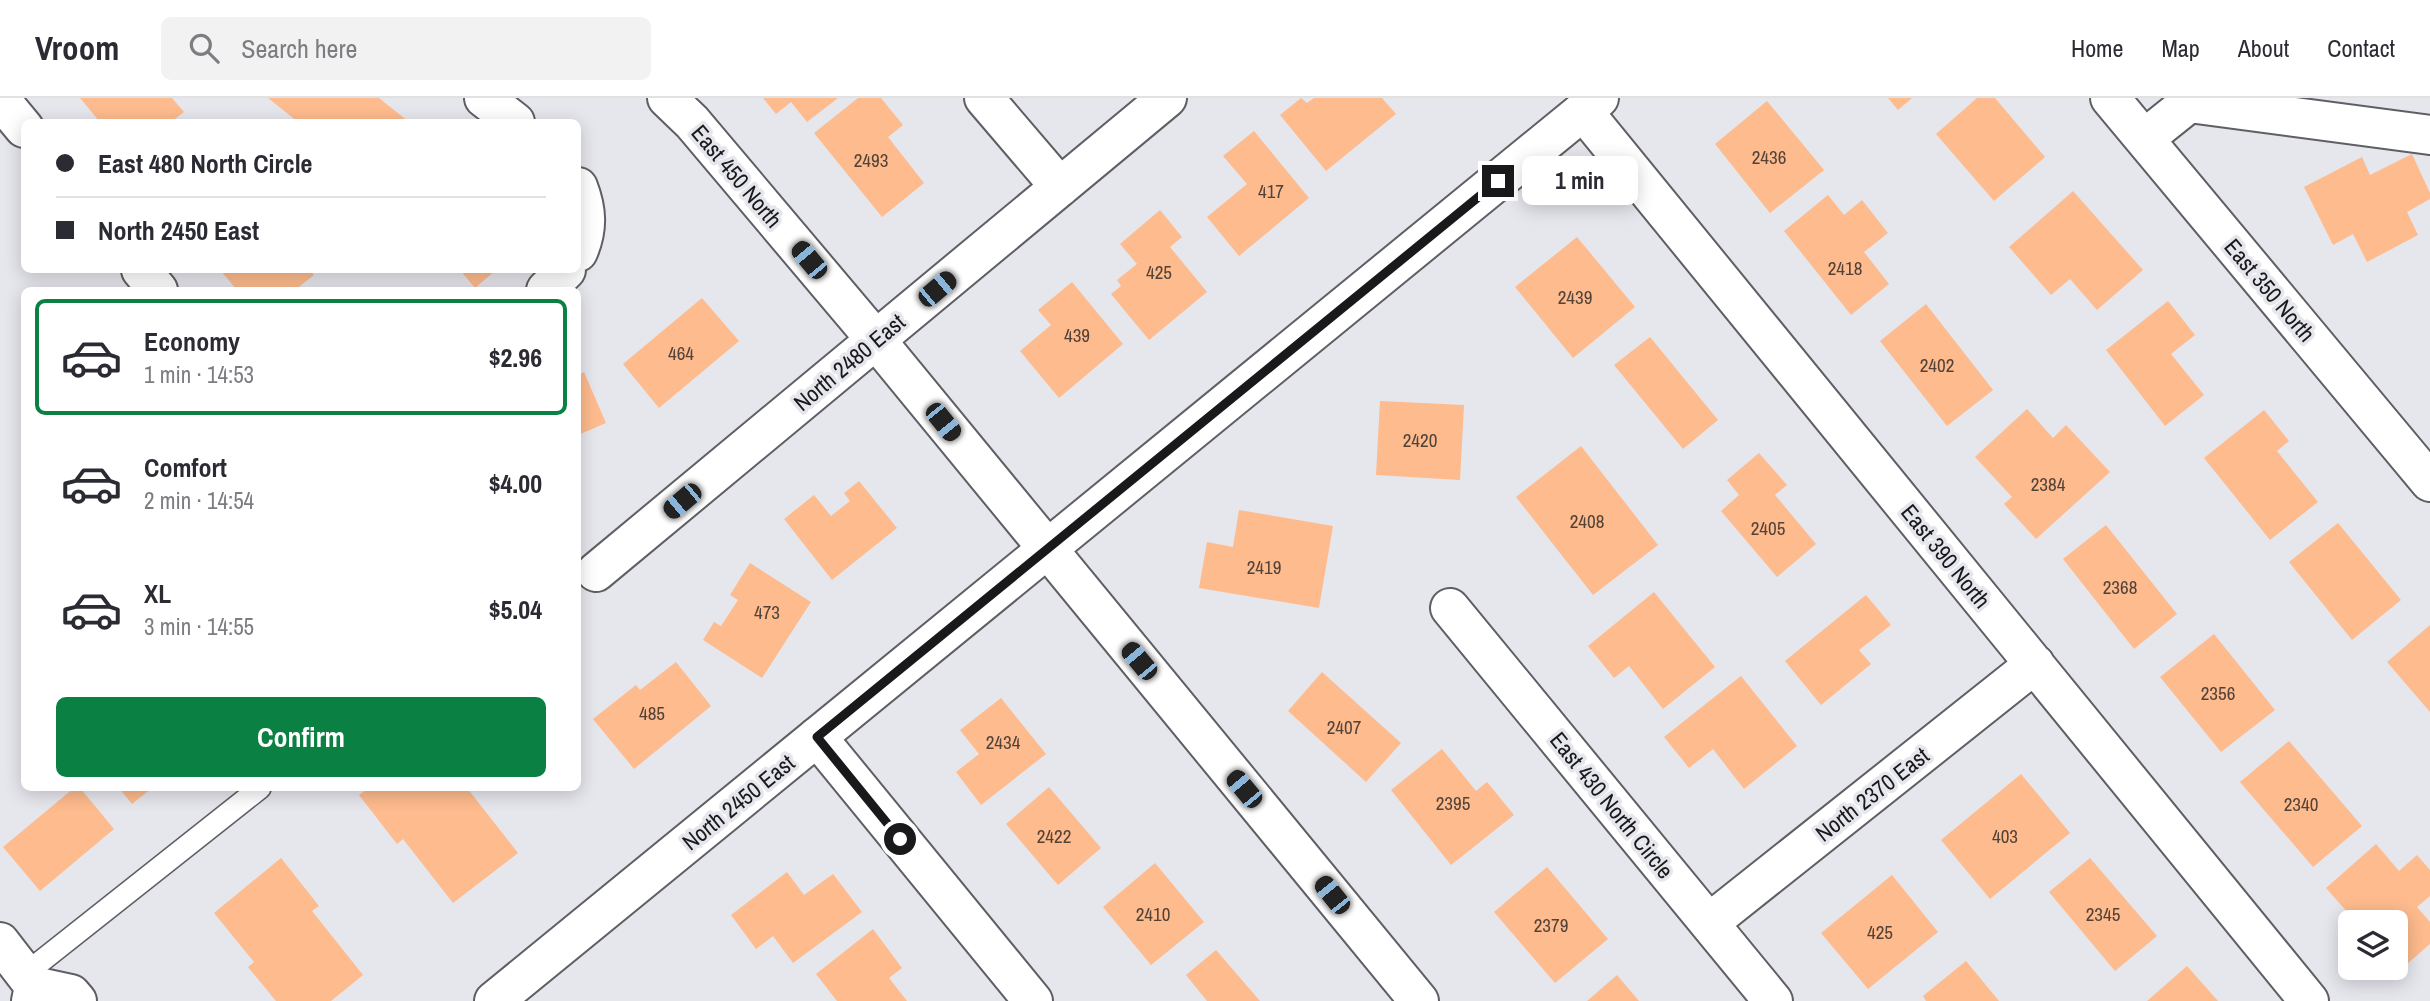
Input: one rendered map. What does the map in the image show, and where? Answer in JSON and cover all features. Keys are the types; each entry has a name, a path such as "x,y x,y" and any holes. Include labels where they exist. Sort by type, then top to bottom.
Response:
{"street":[{"path":"484,98 511,119"},
{"name":"East 450 North","path":"667,98 692,122 876,340 1419,1001"},
{"path":"984,98 1060,187"},
{"name":"North 2480 East","path":"596,572 1167,98"},
{"name":"East 350 North","path":"2110,98 2430,482"},
{"path":"0,99 21,124"},
{"path":"2144,139 2189,103 2430,135"},
{"name":"North 2450 East","path":"495,1001 1591,104"},
{"name":"East 390 North","path":"1591,104 2035,664 2309,1001"},
{"path":"581,195 586,208 581,245"},
{"path":"144,273 155,287"},
{"path":"549,287 563,273"},
{"name":"East 430 North Circle","path":"1450,608 1773,1001"},
{"name":"North 2370 East","path":"1709,923 2035,664"},
{"path":"817,737 1033,1001"},
{"path":"0,942 30,987 71,994 77,1001"}],"lane":[{"path":"30,987 257,791"}],"building":[{"path":"80,98 172,98 184,112 175,119 98,119"},
{"path":"268,98 379,98 405,119 294,119"},
{"path":"763,98 838,98 807,122 791,102 776,114"},
{"path":"858,98 881,98 903,125 888,137 924,183 882,217 814,133"},
{"path":"1301,98 1307,103 1314,98 1382,98 1396,114 1326,171 1280,115"},
{"path":"1888,98 1912,98 1898,110"},
{"path":"1977,98 1995,98 2045,157 1994,201 1936,134"},
{"path":"1767,101 1824,170 1770,213 1715,144"},
{"path":"1254,131 1309,198 1239,256 1207,217 1247,184 1223,156"},
{"path":"2412,154 2430,193 2430,199 2407,212 2418,235 2367,262 2353,234 2333,245 2304,187 2362,157 2370,175"},
{"path":"2073,191 2143,270 2097,310 2070,279 2051,295 2009,247"},
{"path":"1828,195 1844,215 1862,200 1888,233 1864,252 1889,284 1851,315 1784,231"},
{"path":"1160,210 1182,237 1170,247 1207,292 1149,340 1111,294 1121,286 1117,280 1137,264 1120,244"},
{"path":"1577,237 1635,307 1573,358 1515,287"},
{"path":"223,273 314,275 299,287 234,287"},
{"path":"462,273 492,273 476,287"},
{"path":"1072,282 1123,344 1059,398 1020,351 1051,325 1038,310"},
{"path":"702,298 739,341 659,408 623,364"},
{"path":"2168,301 2195,335 2171,354 2204,395 2165,426 2106,350"},
{"path":"1926,304 1993,390 1947,426 1880,341"},
{"path":"1650,337 1718,420 1683,449 1614,365"},
{"path":"584,372 606,423 581,434 581,374"},
{"path":"1380,401 1464,405 1460,480 1376,475"},
{"path":"2027,409 2053,438 2066,425 2110,472 2036,539 2004,504 2012,497 1975,457"},
{"path":"2264,410 2289,441 2277,451 2318,502 2270,540 2204,458"},
{"path":"1581,446 1658,545 1593,595 1516,497"},
{"path":"1759,453 1787,485 1775,495 1816,544 1777,577 1721,511 1739,495 1727,480"},
{"path":"859,481 897,528 832,580 784,519 814,495 831,516 850,501 844,493"},
{"path":"1239,510 1333,526 1319,608 1199,588 1207,542 1233,547"},
{"path":"2338,523 2401,600 2352,640 2289,562"},
{"path":"2106,525 2177,614 2134,649 2063,559"},
{"path":"750,563 811,602 762,678 703,640 714,622 721,626 738,600 730,595"},
{"path":"1654,592 1715,667 1663,709 1629,666 1614,678 1588,646"},
{"path":"1866,595 1891,625 1859,650 1871,664 1821,705 1785,661"},
{"path":"2430,625 2430,712 2387,662"},
{"path":"2214,634 2275,710 2221,752 2160,677"},
{"path":"676,662 711,706 634,769 593,719 636,685 640,690"},
{"path":"1322,672 1401,743 1366,782 1288,711"},
{"path":"1741,676 1797,746 1744,789 1713,749 1689,768 1664,737"},
{"path":"1001,698 1046,754 981,805 956,772 979,754 960,730"},
{"path":"2289,741 2362,826 2313,867 2240,782"},
{"path":"1442,749 1476,791 1487,782 1514,815 1451,865 1391,790"},
{"path":"2021,774 2070,833 1990,899 1941,840"},
{"path":"1049,787 1101,848 1058,885 1006,824"},
{"path":"70,791 82,791 114,829 40,891 3,847"},
{"path":"121,791 148,791 132,804"},
{"path":"365,791 469,791 518,853 453,903 403,839 397,844 359,795"},
{"path":"2376,844 2399,871 2417,855 2430,870 2430,896 2417,907 2430,922 2430,944 2408,963 2408,910 2345,910 2326,888"},
{"path":"281,858 319,906 312,911 363,975 331,1001 276,1001 248,967 254,962 214,913"},
{"path":"2090,858 2157,936 2115,971 2049,892"},
{"path":"1155,863 1204,922 1151,965 1103,907"},
{"path":"1547,867 1608,939 1555,983 1494,912"},
{"path":"787,872 804,895 833,874 862,912 793,963 773,936 756,949 731,915"},
{"path":"1892,875 1938,932 1868,989 1821,933"},
{"path":"873,929 902,968 889,978 907,1001 837,1001 816,974"},
{"path":"1216,950 1260,1001 1207,1001 1186,975"},
{"path":"1966,961 1999,1001 1926,1001 1923,996"},
{"path":"2187,966 2218,1001 2147,1001"},
{"path":"1617,975 1639,1001 1587,1001"}],"route":[{"path":"900,839 817,737 1498,181"}]}
